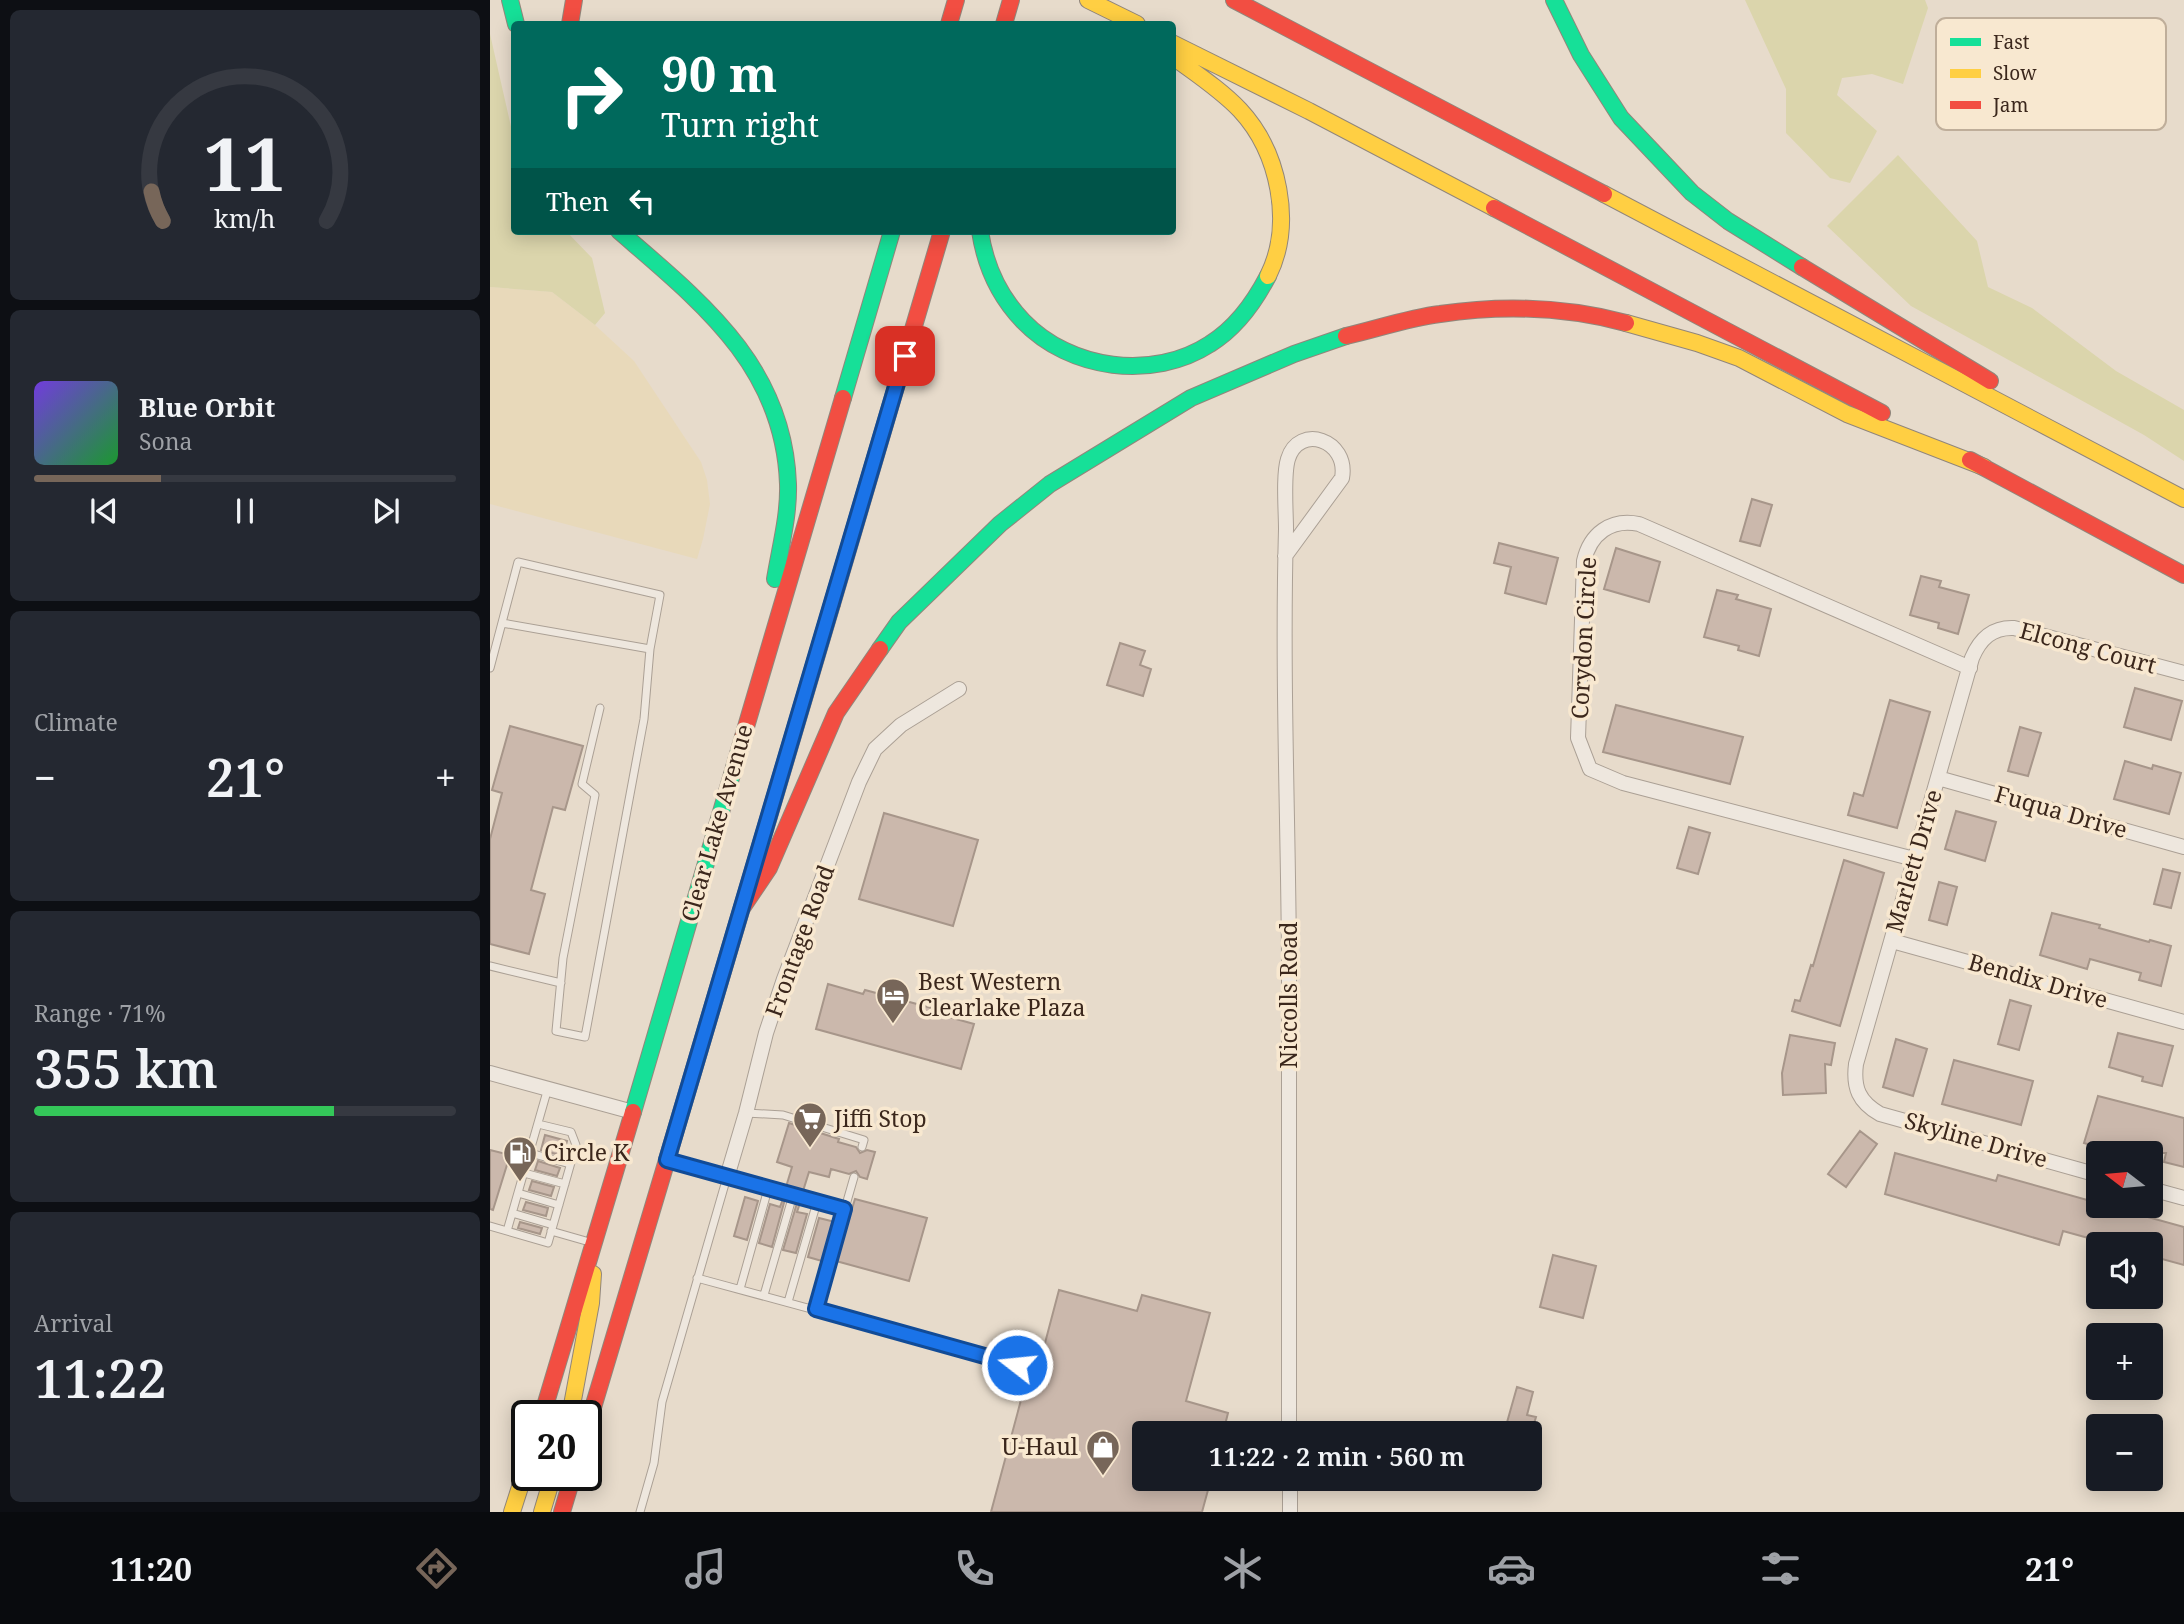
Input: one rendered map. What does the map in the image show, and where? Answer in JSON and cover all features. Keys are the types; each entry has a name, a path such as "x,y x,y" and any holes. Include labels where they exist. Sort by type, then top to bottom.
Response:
{"main road":[{"path":"510,0 515,21"},
{"path":"570,21 574,0"},
{"path":"1005,21 1011,0"},
{"path":"1088,0 1131,21"},
{"path":"1234,0 2184,499"},
{"path":"1554,0 1580,55 1621,118 1692,193 1768,247 1928,342 2151,481"},
{"path":"949,21 955,3"},
{"path":"1105,9 1123,21"},
{"path":"1176,45 1357,136 2184,575"},
{"path":"980,235 982,247 1003,299 1020,320 1038,335 1072,354 1114,367 1161,364 1186,357 1214,344 1238,324 1254,303 1272,270 1280,244 1281,217 1277,187 1269,159 1257,133 1223,94 1176,59"},
{"path":"623,235 706,309 740,346 763,379 781,429 788,482 786,515 757,685"},
{"name":"Clear Lake Avenue","path":"547,1400 634,1112 891,235"},
{"name":"Clear Lake Avenue","path":"595,1400 941,235"},
{"path":"742,908 769,868 836,713 899,622 1000,524 1050,484 1191,398 1341,337 1439,314 1517,309 1557,310 1604,317 1697,343 1739,358 1847,414 1984,467"},
{"path":"573,1400 591,1303 592,1247"},
{"path":"512,1512 519,1491"},
{"path":"542,1512 548,1491"},
{"path":"562,1512 568,1491"}],"street":[{"name":"Niccolls Road","path":"1285,556 1342,478 1344,467 1341,457 1319,440 1306,440 1294,446 1287,461 1285,556 1289,961 1289,1421"},
{"name":"Corydon Circle","path":"1914,859 1623,783 1590,769 1578,738 1584,561 1587,548 1594,536 1612,525 1629,522 1639,524 1970,668"},
{"name":"Elcong Court","path":"1992,631 2007,628 2026,630 2184,673"},
{"name":"Marlett Drive","path":"1858,1097 1854,1078 1856,1064 1914,859 1976,649 1992,631"},
{"name":"Frontage Road","path":"727,1177 766,1033 784,979 859,782 875,749 901,725 959,689"},
{"name":"Fuqua Drive","path":"1938,778 2184,847"},
{"name":"Bendix Drive","path":"1892,941 2184,1022"},
{"path":"490,1073 634,1112"},
{"name":"Skyline Drive","path":"1858,1097 1880,1114 2086,1172"},
{"path":"667,1160 727,1177"},
{"path":"2163,1192 2184,1198"},
{"path":"1290,1491 1290,1512"}],"lane":[{"path":"490,668 518,562 660,594 650,649 644,719 586,1037 556,1031 563,958 595,795 582,784 600,708"},
{"path":"502,623 650,649"},
{"path":"490,966 561,983"},
{"path":"507,1231 548,1088"},
{"path":"746,1113 783,1115 864,1140 862,1147"},
{"path":"490,1226 548,1243 576,1145 570,1132 538,1124"},
{"path":"530,1153 570,1164"},
{"path":"524,1173 565,1184"},
{"path":"640,1512 654,1463 662,1402 727,1177 844,1209"},
{"path":"816,1309 853,1177"},
{"path":"740,1289 768,1189"},
{"path":"518,1193 559,1205"},
{"path":"764,1295 793,1195"},
{"path":"788,1302 817,1202"},
{"path":"512,1213 592,1247"},
{"path":"697,1278 1017,1365"}],"shaded area":[{"path":"1745,0 1925,0 1928,8 1903,84 1872,74 1842,78 1837,95 1877,131 1850,183 1830,178 1786,133 1786,89"},
{"path":"490,34 511,127 511,235 570,235 592,258 605,313 595,325 552,292 490,287"},
{"path":"1898,155 1977,241 1988,287 2032,308 2116,371 2184,410 2184,461 2144,435 1911,306 1827,226"},
{"path":"490,287 552,292 595,325 634,361 701,462 707,480 710,504 697,559 490,504"}],"building":[{"path":"1752,499 1772,505 1760,546 1740,541"},
{"path":"1499,543 1558,558 1546,604 1505,593 1511,567 1494,563"},
{"path":"1616,548 1660,562 1649,602 1604,589"},
{"path":"1921,576 1941,581 1939,587 1969,595 1958,634 1938,628 1939,623 1910,615"},
{"path":"1717,590 1738,595 1736,599 1771,609 1759,656 1738,650 1739,646 1704,637"},
{"path":"1120,643 1145,651 1140,665 1151,669 1143,696 1107,685"},
{"path":"2135,688 2182,701 2171,740 2124,727"},
{"path":"1890,700 1930,712 1897,828 1848,815 1854,793 1863,796"},
{"path":"1616,705 1743,737 1730,784 1603,752"},
{"path":"510,726 583,746 565,810 553,807 531,890 545,894 529,954 490,944 490,839 502,793 492,790"},
{"path":"2020,727 2041,733 2028,776 2008,771"},
{"path":"2125,761 2152,769 2153,765 2181,773 2169,814 2114,799"},
{"path":"1956,811 1996,822 1985,861 1945,849"},
{"path":"884,813 978,840 953,926 859,899"},
{"path":"1689,827 1710,833 1698,874 1677,868"},
{"path":"1844,860 1884,873 1840,1026 1792,1011 1795,1000 1800,1001 1811,965 1813,966"},
{"path":"2163,869 2180,873 2171,908 2154,904"},
{"path":"1939,882 1957,887 1947,925 1929,920"},
{"path":"2052,913 2171,946 2161,986 2139,980 2141,973 2090,959 2087,969 2040,955"},
{"path":"828,984 863,994 865,990 939,1010 938,1014 974,1024 961,1069 816,1029"},
{"path":"2010,1000 2031,1006 2019,1050 1998,1044"},
{"path":"2118,1033 2173,1046 2162,1086 2109,1067"},
{"path":"1790,1035 1835,1043 1831,1065 1825,1064 1826,1093 1783,1095 1782,1073"},
{"path":"1896,1039 1927,1049 1913,1096 1883,1087"},
{"path":"1954,1060 2033,1081 2021,1125 1942,1104"},
{"path":"2098,1096 2184,1118 2184,1167 2164,1162 2166,1153 2163,1153 2163,1141 2084,1143"},
{"path":"789,1123 839,1139 838,1142 856,1147 860,1153 867,1150 875,1152 867,1179 860,1177 856,1171 849,1174 831,1169 829,1177 809,1172 803,1191 786,1187 792,1167 777,1162"},
{"path":"1860,1131 1877,1144 1846,1187 1828,1174"},
{"path":"545,1135 567,1141 563,1156 541,1150"},
{"path":"490,1150 510,1155 493,1210 490,1209"},
{"path":"1895,1153 1996,1181 1998,1175 2086,1200 2086,1218 2151,1218 2184,1227 2184,1265 2163,1259 2163,1232 2086,1232 2086,1237 2063,1231 2059,1245 1885,1194"},
{"path":"538,1161 560,1168 557,1176 535,1170"},
{"path":"532,1181 554,1187 551,1196 529,1190"},
{"path":"745,1197 758,1201 747,1240 734,1236"},
{"path":"783,1199 772,1247 759,1243 770,1204 780,1207"},
{"path":"855,1199 927,1218 909,1281 836,1261"},
{"path":"526,1202 548,1208 546,1216 523,1210"},
{"path":"797,1203 800,1203 797,1212 807,1214 796,1253 783,1250"},
{"path":"819,1218 835,1222 822,1261 808,1257"},
{"path":"520,1222 542,1228 540,1234 518,1228"},
{"path":"1553,1255 1596,1266 1583,1318 1540,1307"},
{"path":"1059,1290 1137,1311 1142,1295 1210,1313 1186,1401 1228,1413 1226,1421 1132,1421 1132,1491 1208,1491 1202,1512 991,1512 1032,1359 1040,1362"},
{"path":"1517,1387 1533,1392 1527,1415 1536,1417 1535,1421 1507,1421"}],"traffic: fast":[{"path":"510,0 515,21"},
{"path":"1554,0 1581,55 1621,118 1692,193 1728,221 1802,267"},
{"path":"624,235 679,284 733,340 754,371 771,405 783,442 788,484 786,520 775,579"},
{"path":"843,398 891,235"},
{"path":"981,235 994,279 1023,321 1042,338 1064,350 1088,360 1113,365 1163,363 1188,356 1210,344 1244,314 1268,276"},
{"path":"880,649 899,622 1000,524 1050,484 1191,398 1294,354 1346,336"},
{"path":"633,1112 743,737"}],"traffic: slow":[{"path":"1088,0 1131,21"},
{"path":"1176,45 1494,208"},
{"path":"1176,59 1240,110 1253,127 1273,167 1281,212 1280,234 1276,256 1268,276"},
{"path":"1604,194 2184,499"},
{"path":"1626,323 1739,358 1847,414 1984,467"},
{"path":"667,1160 832,604"},
{"path":"573,1400 591,1303 593,1274"},
{"path":"512,1512 519,1491"},
{"path":"542,1512 548,1491"}],"traffic: jam":[{"path":"570,21 574,0"},
{"path":"950,21 956,0"},
{"path":"1005,21 1011,0"},
{"path":"1234,0 1604,194"},
{"path":"1494,208 1882,413"},
{"path":"832,604 941,235"},
{"path":"1802,267 1990,381"},
{"path":"1346,336 1428,316 1486,309 1557,311 1626,323"},
{"path":"743,737 843,398"},
{"path":"1970,460 2184,575"},
{"path":"742,908 769,868 836,713 880,649"},
{"path":"547,1400 633,1112"},
{"path":"595,1400 667,1160"},
{"path":"562,1512 568,1491"}],"place":[{"name":"Best Western Clearlake Plaza","path":"893,1025"},
{"name":"Jiffi Stop","path":"810,1149"},
{"name":"Circle K","path":"520,1183"},
{"name":"U-Haul","path":"1103,1477"}],"route":[{"path":"905,356 667,1160 844,1209 816,1309 1017,1365"}]}
